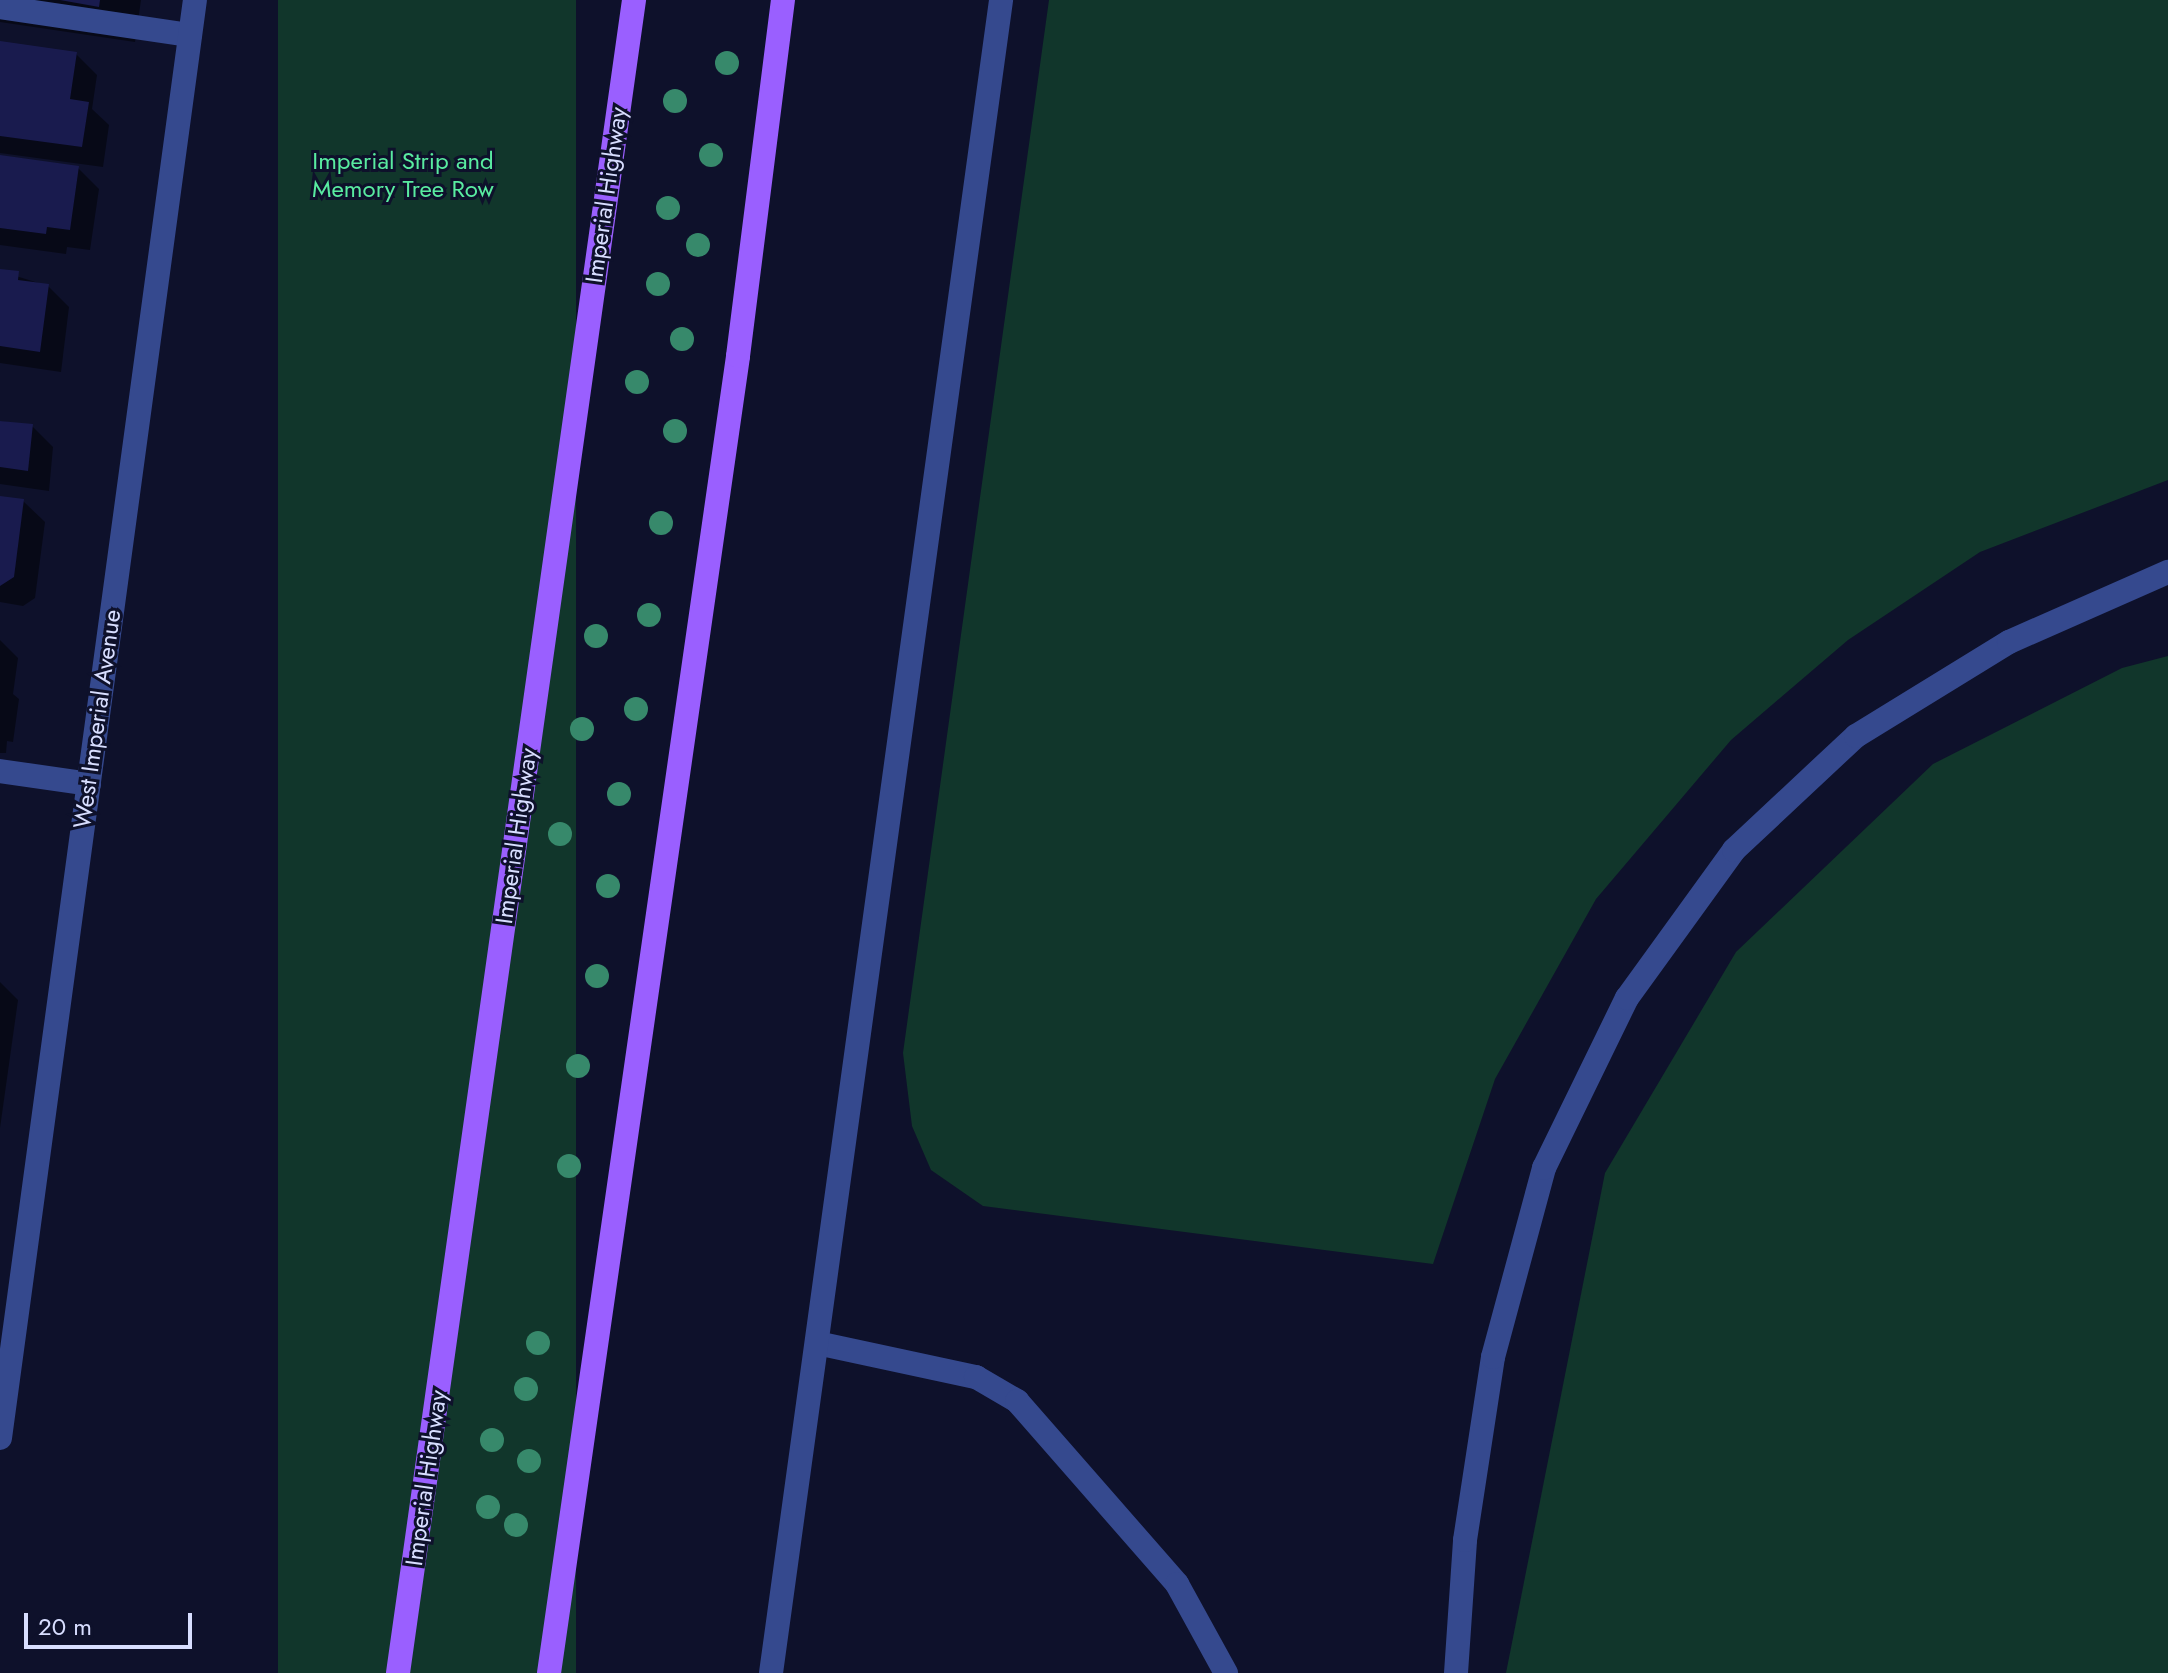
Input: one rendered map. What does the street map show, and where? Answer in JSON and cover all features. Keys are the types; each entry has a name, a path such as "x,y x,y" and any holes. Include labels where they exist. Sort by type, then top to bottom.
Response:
{"main road":[{"name":"Imperial Highway","path":"398,1673 634,0"},
{"path":"549,1673 783,0"}],"street":[{"name":"West Imperial Avenue","path":"0,1438 6,1340 89,784 195,0"},
{"path":"771,1673 1001,0"},
{"path":"0,7 190,35"},
{"path":"1456,1673 1465,1540 1493,1357 1544,1168 1627,998 1734,850 1856,736 2009,642 2168,572"},
{"path":"0,771 89,784"},
{"path":"817,1343 976,1377 1017,1401 1177,1584 1226,1673"}],"green space":[{"name":"Imperial Strip and Memory Tree Row","path":"278,0 576,0 576,1673 278,1673"},
{"path":"1049,0 2168,0 2168,480 1980,552 1848,640 1731,740 1596,899 1495,1079 1433,1264 983,1206 931,1170 912,1126 903,1053"},
{"path":"2168,656 2168,1673 1506,1673 1605,1173 1736,952 1933,764 2122,668"}],"building":[{"path":"60,0 100,0 99,7"},
{"path":"0,41 77,52 70,99 89,102 82,147 0,136"},
{"path":"0,155 79,166 70,230 47,227 46,234 0,228"},
{"path":"0,269 19,271 18,280 49,284 40,352 0,346"},
{"path":"0,421 33,424 28,471 0,467"},
{"path":"0,496 24,499 14,577 0,586"}]}
